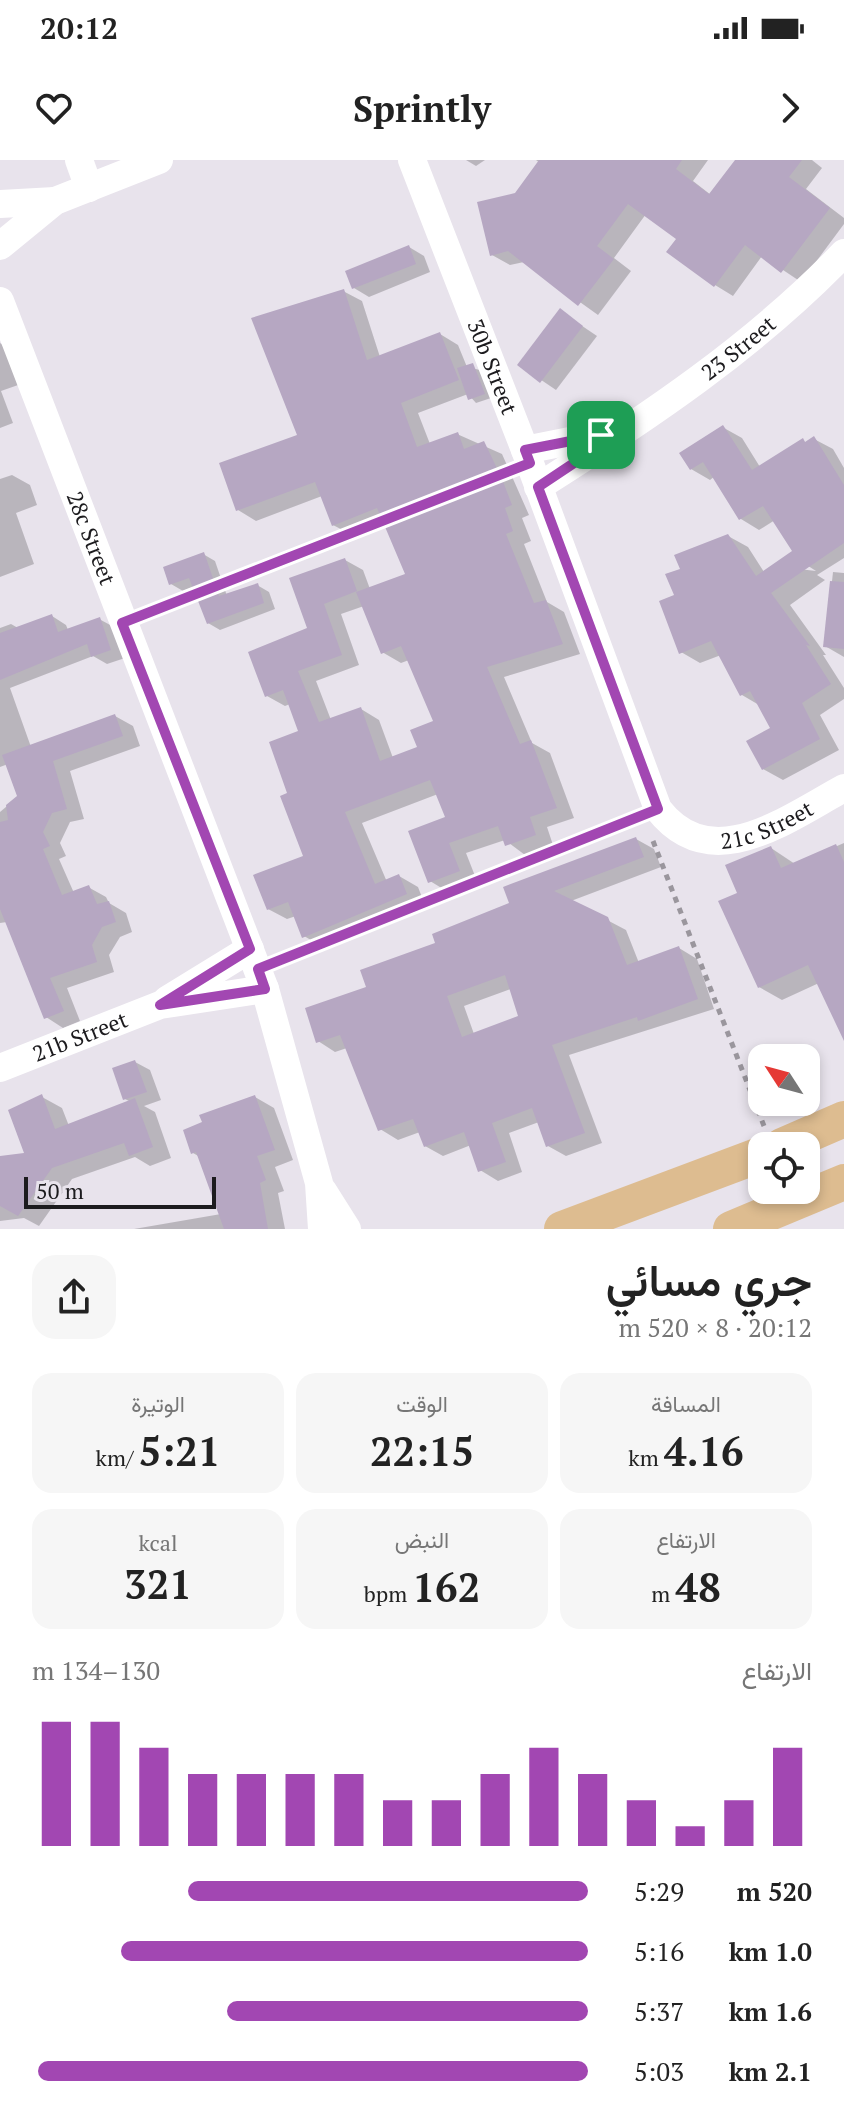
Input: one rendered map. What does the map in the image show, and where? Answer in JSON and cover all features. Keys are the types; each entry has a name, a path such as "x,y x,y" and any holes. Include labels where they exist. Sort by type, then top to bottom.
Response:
{"main road":[{"path":"806,1132 844,1119"},
{"path":"562,1229 748,1153"},
{"path":"731,1229 844,1182"}],"street":[{"path":"79,160 89,188"},
{"path":"0,204 55,201 89,188 123,166 159,160"},
{"name":"30b Street","path":"412,160 531,467 650,812 685,836"},
{"path":"0,246 55,201"},
{"name":"23 Street","path":"531,467 622,431 702,377 764,329 844,253"},
{"name":"28c Street","path":"0,301 257,969 319,1183 322,1229"},
{"name":"23 Street","path":"531,467 622,431"},
{"name":"21c Street","path":"685,836 724,843 743,838 844,788"},
{"name":"21b Street","path":"160,1005 257,969"},
{"name":"21b Street","path":"0,1068 257,969"},
{"name":"28c Street","path":"319,1183 347,1229"}],"path":[{"path":"122,623 531,467"},
{"path":"257,969 650,812 766,1132"}],"building":[{"path":"539,160 682,160 676,169 709,194 735,160 802,160 789,177 830,208 781,273 745,245 714,287 666,252 676,239 628,204 597,246 614,259 578,306 508,251 490,256 477,202 515,193"},
{"path":"409,245 416,264 352,289 345,271"},
{"path":"344,289 367,360 440,332 459,380 401,403 417,447 458,432 464,449 484,441 502,479 512,505 505,508 513,531 506,534 534,603 546,600 563,644 487,667 520,744 531,740 557,808 530,817 536,835 505,846 498,826 449,843 460,871 428,883 408,831 445,817 430,780 345,812 375,884 399,874 407,894 302,938 288,902 267,910 253,875 303,856 280,796 287,793 269,742 298,731 283,690 265,697 248,652 307,628 289,578 345,558 357,591 324,604 342,655 298,671 319,722 361,707 380,761 417,747 410,730 433,721 401,646 381,654 356,592 405,574 377,508 332,526 315,482 236,511 219,463 297,435 251,318"},
{"path":"560,308 583,326 540,383 517,365"},
{"path":"473,363 485,394 468,400 457,368"},
{"path":"723,425 752,470 803,438 805,442 814,436 844,485 844,543 771,593 810,646 806,645 831,684 802,703 820,739 762,770 746,741 770,728 750,691 740,696 711,641 679,654 659,601 674,595 665,574 680,569 674,555 728,534 756,576 792,551 763,506 739,520 703,462 690,470 679,453"},
{"path":"204,552 219,596 258,583 264,603 207,624 189,578 169,585 163,567"},
{"path":"830,581 844,582 844,649 823,647"},
{"path":"52,614 58,632 100,617 111,650 91,657 87,644 0,680 0,633"},
{"path":"115,714 123,736 53,761 67,809 52,813 43,832 50,846 43,849 62,895 89,885 97,904 109,901 116,922 102,927 92,945 97,962 50,978 64,1011 44,1019 0,909 0,822 8,820 6,805 17,796 2,755"},
{"path":"636,837 644,857 554,891 608,917 627,965 679,946 698,999 638,1021 637,1017 552,1045 585,1133 546,1147 532,1108 492,1123 506,1162 478,1172 464,1132 424,1147 413,1119 378,1131 340,1035 316,1043 305,1008 366,987 360,970 435,943 432,934 509,903 503,887","holes":["505,975 518,1016 462,1037 447,996"]},
{"path":"836,844 844,862 844,1041 808,965 758,988 718,901 737,893 725,865 771,846 781,868"},
{"path":"135,1060 147,1092 123,1100 112,1068"},
{"path":"42,1094 55,1129 135,1098 153,1147 129,1156 124,1143 52,1168 18,1216 0,1206 0,1156 24,1153 8,1110"},
{"path":"255,1095 275,1150 257,1156 266,1180 260,1183 268,1229 224,1229 196,1152 191,1154 183,1130 202,1122 199,1115"}],"route":[{"path":"622,431 538,487 658,809 258,969 265,989 160,1005 250,949 122,623 530,463 525,450 601,435 622,431"}]}
